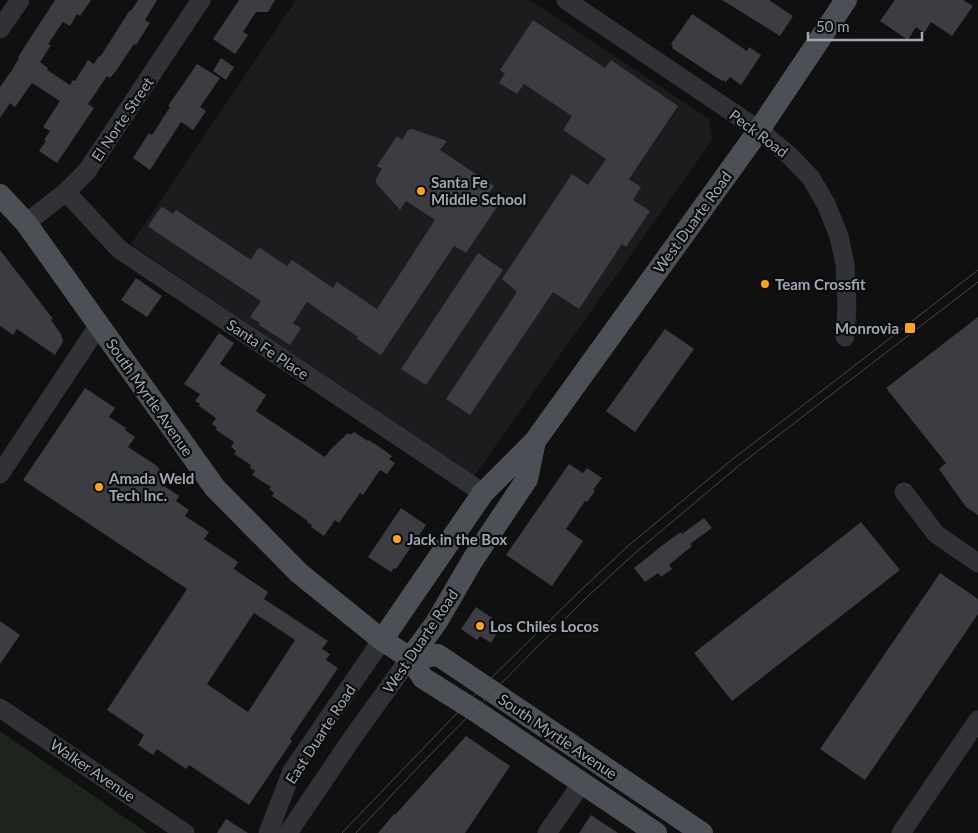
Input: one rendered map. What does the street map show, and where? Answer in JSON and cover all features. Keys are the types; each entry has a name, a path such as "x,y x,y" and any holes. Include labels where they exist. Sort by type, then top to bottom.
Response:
{"main road":[{"name":"West Duarte Road","path":"382,640 483,493 535,441 759,130 846,0"},
{"name":"South Myrtle Avenue","path":"0,195 26,223 215,488 299,573 382,640 410,658 423,678 474,710 656,833"},
{"name":"West Duarte Road","path":"410,658 436,623 472,561 527,479 535,441"},
{"name":"South Myrtle Avenue","path":"410,658 438,655 702,833"}],"street":[{"path":"0,29 20,0"},
{"name":"El Norte Street","path":"26,223 66,192 87,170 201,0"},
{"name":"Peck Road","path":"566,0 759,130 790,156 811,178 826,204 838,236 845,264 847,307 845,337"},
{"name":"Santa Fe Place","path":"66,192 119,249 483,493"},
{"path":"0,474 99,325"},
{"path":"904,492 936,534 978,563"},
{"name":"East Duarte Road","path":"268,833 292,771 382,640"},
{"name":"West Duarte Road","path":"288,833 355,734 410,658"},
{"name":"Walker Avenue","path":"0,708 186,833"},
{"path":"901,833 978,720"},
{"path":"547,833 582,783"}],"shaded area":[{"name":"Santa Fe Middle School","path":"296,0 530,0 709,119 713,139 472,479 131,244"},
{"path":"0,731 147,833 0,833"}],"building":[{"path":"55,0 91,0 80,16 77,14 70,26 63,22 48,44 51,45 40,62 48,68 47,70 70,85 73,80 75,81 88,60 94,64 100,57 138,0 157,0 145,20 150,23 136,45 134,44 110,78 107,76 88,104 94,108 57,163 39,151 50,131 43,127 60,101 32,83 15,107 10,103 0,118 0,87"},
{"path":"239,0 275,0 268,12 256,12 243,32 248,35 235,54 213,39"},
{"path":"722,0 769,0 793,16 780,36"},
{"path":"895,0 963,0 973,6 952,36 931,22 924,33 916,27 908,40 880,21"},
{"path":"692,14 747,51 749,47 761,55 741,85 730,77 726,82 722,81 672,48 671,44"},
{"path":"533,20 605,68 611,60 678,106 629,179 641,187 633,200 650,211 626,247 622,244 579,309 553,292 470,415 446,399 517,292 502,279 572,174 588,185 606,159 563,130 572,116 524,84 517,94 499,83 505,73 500,70"},
{"path":"221,58 234,67 226,80 213,71"},
{"path":"197,64 220,78 200,107 206,111 193,130 181,122 150,170 133,158 149,133 152,135 170,107 168,106"},
{"path":"412,129 447,141 440,150 494,186 489,193 501,201 466,253 454,246 381,355 307,302 293,323 301,328 290,345 250,317 261,301 148,226 161,207 173,214 176,210 251,260 258,248 260,248 287,266 292,260 333,288 337,282 377,309 435,220 406,201 400,210 376,183 376,179 382,169 377,166 397,136 402,140 408,130"},
{"path":"0,250 53,319 51,320 61,334 63,342 55,355 17,329 13,335 0,326"},
{"path":"478,253 503,270 426,385 401,369"},
{"path":"136,278 162,296 147,317 121,300"},
{"path":"978,317 978,515 966,507 939,469 946,463 886,388"},
{"path":"665,329 694,349 635,432 606,411"},
{"path":"219,333 234,343 220,364 266,395 256,411 325,457 348,433 350,435 354,432 392,456 389,459 395,463 387,474 380,470 363,495 360,493 339,523 335,520 324,536 311,527 312,525 308,521 272,496 274,493 269,489 271,487 252,475 255,471 250,468 251,465 234,454 236,451 231,447 234,442 216,430 217,428 212,424 216,418 195,401 200,394 184,384"},
{"path":"85,388 115,408 109,417 126,428 125,430 135,437 128,447 157,466 165,478 161,484 179,496 176,501 189,510 185,516 209,532 204,539 238,562 234,569 268,592 264,599 328,641 322,649 330,654 326,660 338,668 290,739 292,741 249,805 189,765 186,769 157,749 153,755 138,745 144,735 107,710 187,589 23,480","holes":["254,613 295,640 248,712 207,684"]},
{"path":"569,464 583,473 587,468 602,478 593,490 595,491 587,502 585,501 566,529 583,541 552,586 506,555"},
{"path":"401,508 426,525 396,569 394,568 391,572 368,557"},
{"path":"704,518 712,528 690,544 692,546 669,565 672,569 661,577 658,573 645,582 634,568 668,541 681,532 682,534"},
{"path":"861,522 900,570 732,701 694,653"},
{"path":"940,573 978,599 978,614 865,780 820,749"},
{"path":"476,607 492,618 489,623 499,630 491,643 480,636 477,640 461,629"},
{"path":"0,621 20,635 0,664"},
{"path":"466,736 510,766 465,833 378,833 394,814"},
{"path":"591,815 618,833 579,833"},
{"path":"226,819 248,833 217,833"}],"tram line":[{"path":"342,833 483,686 628,546 734,458 978,270"},
{"path":"356,833 422,763 586,598 635,553 741,464 978,282"}],"place":[{"name":"Santa Fe Middle School","path":"421,191"},
{"name":"Team Crossfit","path":"765,284"},
{"name":"Monrovia","path":"910,328"},
{"name":"Amada Weld Tech Inc.","path":"99,487"},
{"name":"Jack in the Box","path":"397,539"},
{"name":"Los Chiles Locos","path":"480,626"}]}
